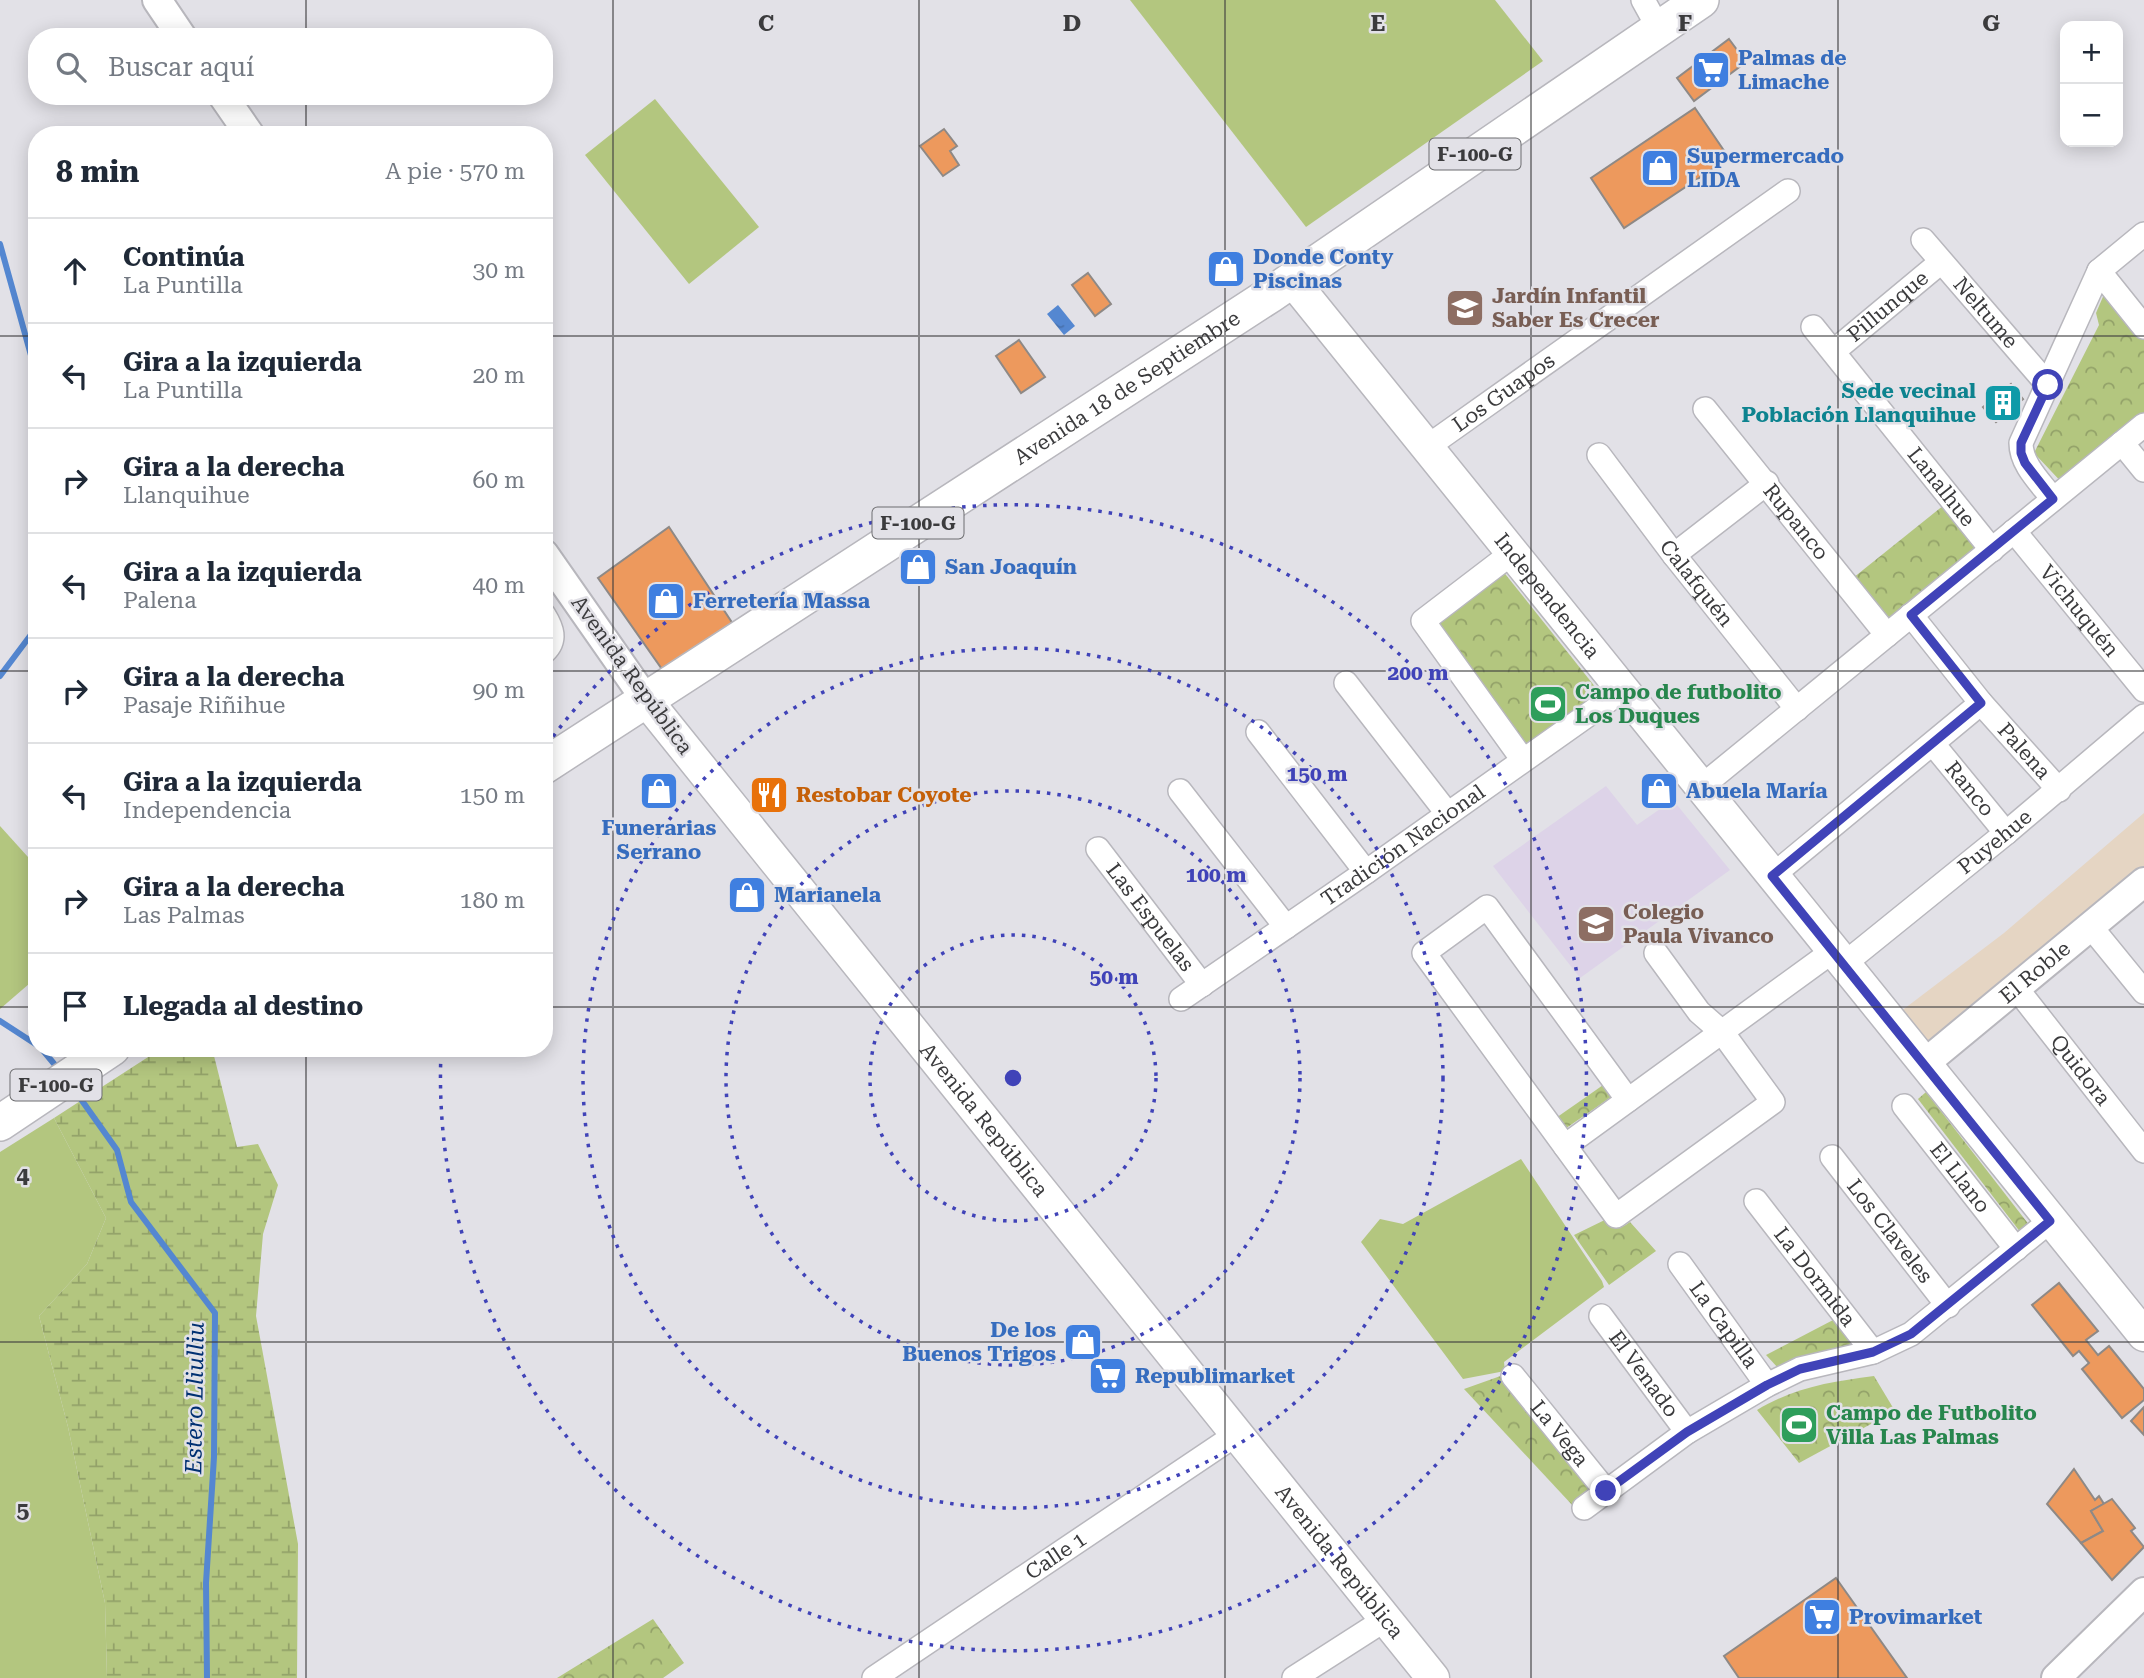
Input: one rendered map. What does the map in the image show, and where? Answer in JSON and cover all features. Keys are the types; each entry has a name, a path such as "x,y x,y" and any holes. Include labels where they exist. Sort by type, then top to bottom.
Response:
{"main road":[{"name":"Avenida 18 de Septiembre","path":"553,760 1292,280 1669,9"},
{"name":"Independencia","path":"1292,280 2144,1335"},
{"name":"Avenida República","path":"646,700 1433,1678"},
{"name":"F-100-G","path":"0,1123 99,1057"}],"street":[{"path":"157,0 176,28"},
{"path":"229,105 244,126"},
{"name":"Los Guapos","path":"1427,447 1788,191"},
{"path":"2053,499 2021,453 2021,443 2099,271 2144,234"},
{"name":"Neltume","path":"1923,240 2048,385"},
{"name":"Pillunque","path":"1834,351 1941,262"},
{"path":"2099,271 2144,327"},
{"name":"Lanalhue","path":"1813,327 1992,550"},
{"name":"Rupanco","path":"1705,409 1887,635"},
{"path":"1701,787 2144,425"},
{"path":"2122,443 2144,470"},
{"name":"Calafquén","path":"1599,455 1674,555 1797,709"},
{"path":"1674,555 1767,483"},
{"name":"Vichuquén","path":"2014,531 2144,690"},
{"path":"1512,553 1423,621 1523,760"},
{"name":"Avenida República","path":"553,567 646,700"},
{"name":"Palena","path":"1911,615 1981,703 2059,790"},
{"path":"1346,682 1447,813"},
{"name":"Tradición Nacional","path":"1181,999 1623,690"},
{"path":"1772,876 1981,703"},
{"name":"Puyehue","path":"1565,1146 1722,1032 1839,958 2006,833 2144,716"},
{"path":"1258,732 1366,872"},
{"name":"Ranco","path":"1933,744 2006,833"},
{"path":"1180,791 1286,927"},
{"name":"Las Espuelas","path":"1098,849 1202,985"},
{"name":"El Roble","path":"1924,1064 2144,882"},
{"path":"1628,1100 1487,907 1424,953 1616,1216 1773,1102 1722,1032 1699,1012 1656,953"},
{"path":"2091,927 2144,992"},
{"name":"Quidora","path":"2017,989 2144,1151"},
{"name":"El Llano","path":"1904,1106 2016,1249"},
{"name":"Los Claveles","path":"1832,1157 1948,1306"},
{"name":"La Dormida","path":"1756,1201 1873,1352"},
{"path":"1584,1508 1687,1432 1767,1385 1800,1369 1873,1352 1911,1334 2050,1221"},
{"name":"La Capilla","path":"1680,1264 1767,1385"},
{"name":"El Venado","path":"1601,1316 1687,1432"},
{"name":"La Vega","path":"1513,1376 1606,1491"},
{"name":"Calle 1","path":"874,1678 1237,1434"},
{"path":"2056,1678 2144,1592"},
{"path":"1294,1678 1386,1619"}],"shaded area":[{"name":"Colegio Paula Vivanco","path":"1606,786 1637,825 1673,800 1730,870 1580,978 1493,866"},
{"path":"2144,813 2144,869 1928,1057 1896,1015 2004,933"}],"green space":[{"path":"1130,0 1495,0 1543,61 1306,227"},
{"path":"655,99 759,227 689,284 585,155"},
{"path":"2105,292 2144,340 2144,426 2067,488 2034,453 2099,325 2096,313"},
{"path":"1944,505 1983,552 1892,626 1853,578"},
{"path":"1502,570 1600,693 1524,752 1430,625"},
{"path":"0,826 28,857 28,985 0,1009"},
{"path":"148,1057 214,1057 237,1147 258,1144 278,1185 263,1234 256,1316 298,1544 297,1678 107,1678 105,1603 68,1427 39,1316 87,1264 106,1218 54,1118"},
{"path":"1606,1083 1614,1095 1562,1131 1553,1120"},
{"path":"1926,1092 2030,1226 2021,1233 1918,1099"},
{"path":"54,1118 106,1218 87,1264 39,1316 68,1427 105,1603 107,1678 0,1678 0,1152"},
{"path":"1521,1159 1604,1287 1504,1362 1505,1371 1463,1379 1361,1242 1380,1219 1403,1224"},
{"path":"1617,1214 1624,1226 1630,1222 1656,1251 1609,1285 1574,1235"},
{"path":"1835,1319 1855,1345 1781,1371 1766,1355"},
{"path":"1509,1373 1598,1487 1574,1507 1464,1389"},
{"path":"1874,1376 1895,1411 1799,1463 1757,1410 1799,1391 1828,1383"},
{"path":"653,1619 684,1663 663,1678 557,1678"}],"water":[{"path":"1058,305 1075,326 1064,335 1047,314"}],"building":[{"name":"Palmas de Limache","path":"1729,39 1746,62 1694,101 1677,78"},
{"name":"Supermercado LIDA","path":"1695,108 1729,158 1624,228 1591,178"},
{"path":"944,129 957,146 950,151 959,165 943,176 920,146"},
{"path":"1088,273 1111,304 1095,316 1072,285"},
{"path":"1019,340 1045,377 1021,393 996,356"},
{"name":"Sede vecinal Población Llanquihue","path":"2011,384 2023,399 1996,422 1983,407"},
{"name":"Ferretería Massa","path":"669,527 733,624 664,672 598,578"},
{"path":"2059,1283 2098,1331 2086,1340 2098,1355 2109,1346 2144,1389 2144,1400 2122,1418 2082,1369 2089,1363 2079,1351 2073,1356 2032,1305"},
{"path":"2144,1407 2144,1435 2131,1421"},
{"path":"2074,1469 2095,1500 2099,1496 2104,1504 2091,1511 2103,1531 2081,1543 2047,1504"},
{"path":"2112,1499 2135,1528 2131,1531 2144,1547 2112,1580 2081,1543 2103,1531 2091,1511"},
{"name":"Provimarket","path":"1836,1578 1907,1678 1739,1678 1724,1656"}],"waterway":[{"path":"0,244 28,345"},
{"path":"0,676 28,639"},
{"name":"Estero Lliulliu","path":"0,1021 28,1039"},
{"name":"Estero Lliulliu","path":"48,1057 60,1071"},
{"name":"Estero Lliulliu","path":"73,1088 117,1150 131,1202 215,1313 214,1457 206,1583 207,1678"}],"place":[{"name":"Palmas de Limache","path":"1711,70"},
{"name":"Supermercado LIDA","path":"1660,168"},
{"name":"Donde Conty Piscinas","path":"1226,269"},
{"name":"Jardín Infantil Saber Es Crecer","path":"1465,308"},
{"name":"Sede vecinal Población Llanquihue","path":"2003,403"},
{"name":"San Joaquín","path":"918,567"},
{"name":"Ferretería Massa","path":"666,601"},
{"name":"Campo de futbolito Los Duques","path":"1548,704"},
{"name":"Funerarias Serrano","path":"659,791"},
{"name":"Abuela María","path":"1659,791"},
{"name":"Restobar Coyote","path":"769,795"},
{"name":"Marianela","path":"747,895"},
{"name":"Colegio Paula Vivanco","path":"1596,924"},
{"name":"De los Buenos Trigos","path":"1083,1342"},
{"name":"Republimarket","path":"1108,1376"},
{"name":"Campo de Futbolito Villa Las Palmas","path":"1799,1425"},
{"name":"Provimarket","path":"1822,1617"}],"route":[{"path":"1606,1491 1687,1432 1767,1385 1800,1369 1873,1352 1911,1334 2050,1221 1772,876 1981,703 1911,615 2053,499 2025,463 2021,453 2021,443 2048,385"}]}
